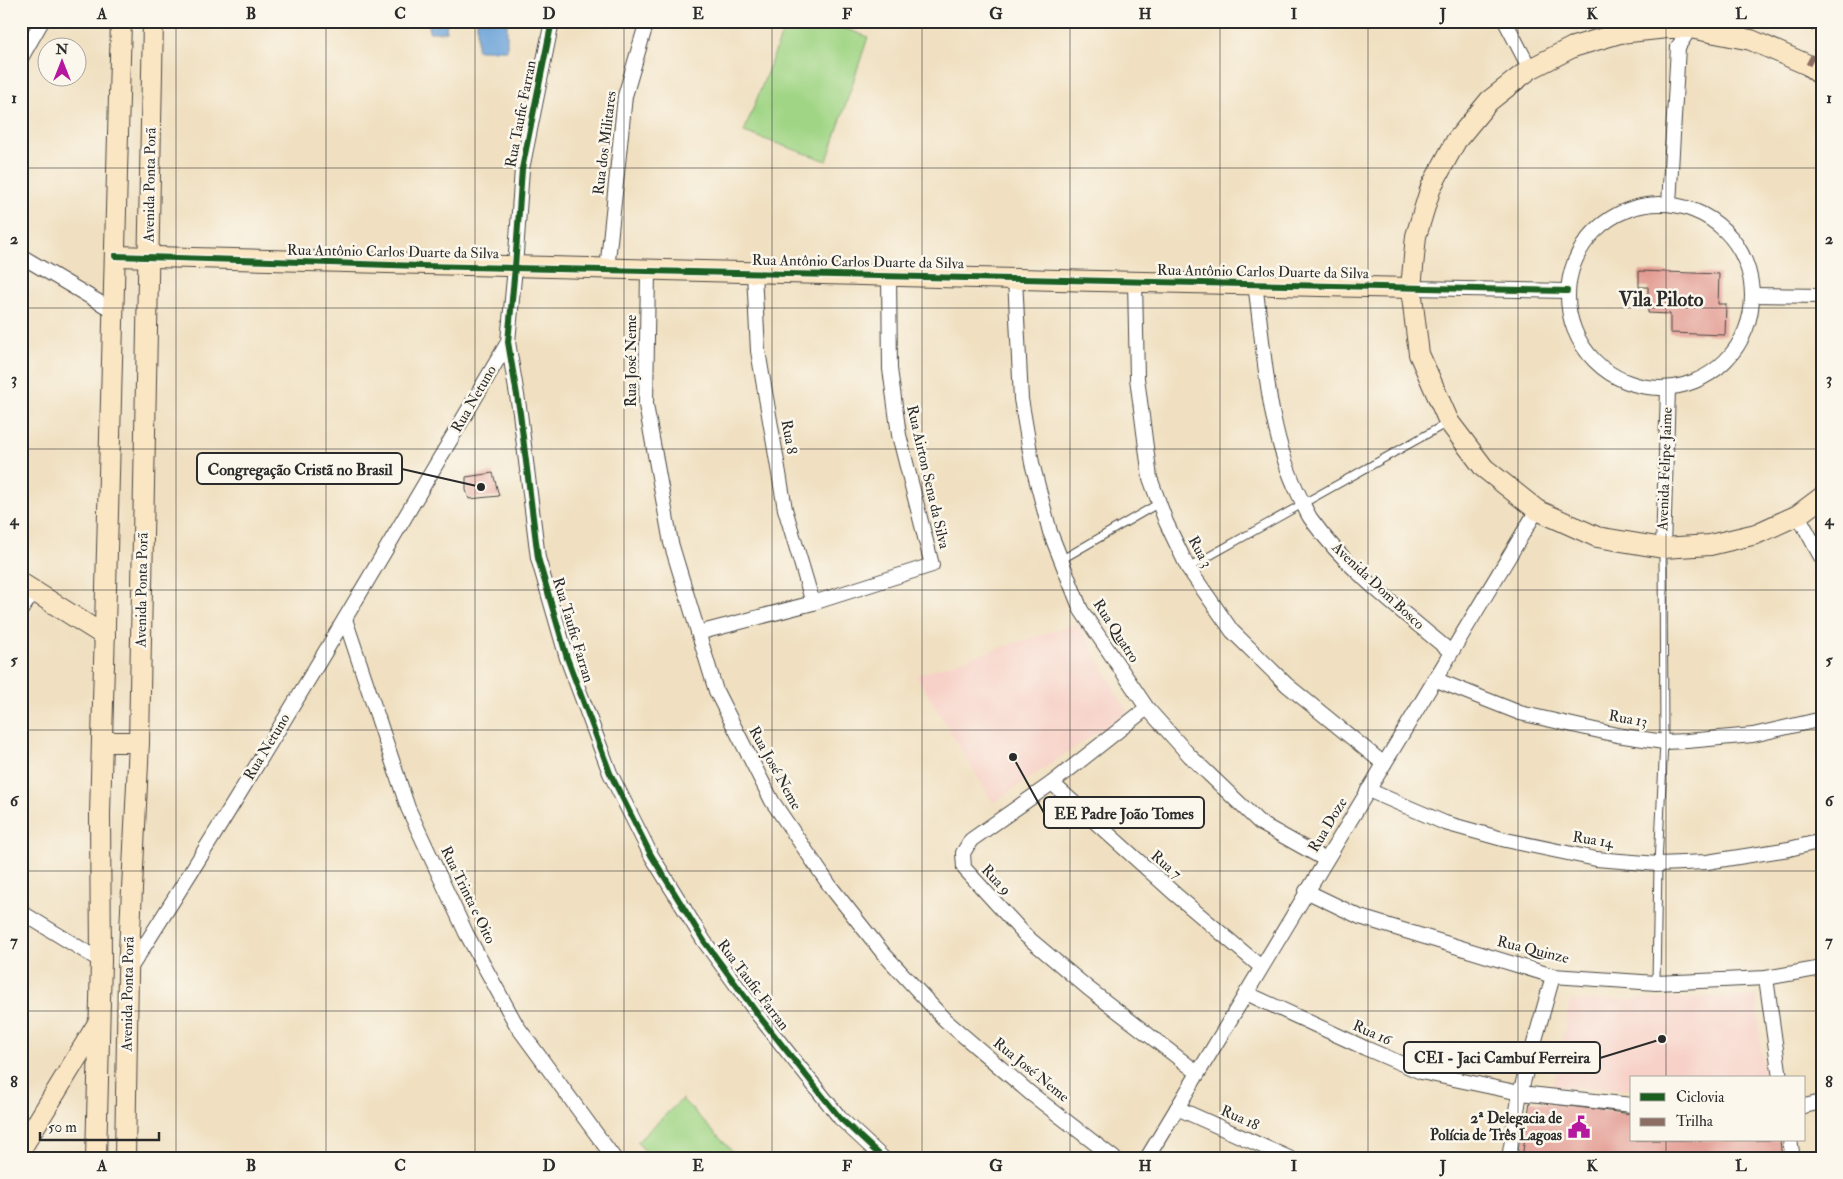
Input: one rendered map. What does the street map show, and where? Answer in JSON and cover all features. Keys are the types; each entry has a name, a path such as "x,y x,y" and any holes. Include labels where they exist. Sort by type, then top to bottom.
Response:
{"street":[{"path":"21,58 42,21"},
{"name":"Avenida Ponta Porã","path":"96,1158 102,742 121,21"},
{"path":"142,21 153,22"},
{"name":"Rua Taufic Farran","path":"552,21 522,169 508,342 520,413 538,558 567,658 610,773 651,855 704,941 759,1016 840,1118 883,1158"},
{"name":"Rua dos Militares","path":"607,270 626,96 647,21"},
{"path":"1505,21 1530,69"},
{"name":"Avenida Ponta Porã","path":"125,1158 128,973 138,742 153,22"},
{"path":"1668,24 1678,47"},
{"path":"1822,76 1808,65 1751,40 1690,25 1668,24 1620,33 1573,47 1530,69 1490,101 1456,141 1431,187 1416,236 1410,288 1419,354 1449,422 1484,468 1536,510 1597,537 1662,548 1710,545 1756,534 1798,515 1822,496"},
{"path":"1670,204 1678,47 1690,25"},
{"path":"1670,204 1696,211 1719,224 1737,244 1749,268 1753,295 1750,322 1738,347 1726,361 1719,368 1695,382 1668,389 1636,386 1608,373 1585,351 1571,322 1567,291 1574,262 1589,236 1612,217 1640,206 1670,204"},
{"path":"21,256 114,311"},
{"name":"Rua Antônio Carlos Duarte da Silva","path":"115,256 648,271 1567,291"},
{"name":"Rua José Neme","path":"648,271 646,405 671,543 716,691 772,801 830,886 883,953 944,1020 1030,1093 1114,1158"},
{"name":"Rua 8","path":"754,273 758,351 785,508 813,603"},
{"name":"Rua Airton Sena da Silva","path":"813,603 932,565 899,435 890,369 889,275"},
{"name":"Rua Quatro","path":"1015,278 1022,399 1032,463 1050,532 1081,610 1147,708 1190,756 1260,823 1326,860"},
{"name":"Rua 3","path":"1135,281 1137,378 1150,478 1166,522 1188,568 1232,632 1287,685 1384,764"},
{"name":"Avenida Dom Bosco","path":"1256,284 1274,420 1288,473 1310,518 1344,558 1379,592 1451,652"},
{"path":"1753,295 1822,296"},
{"name":"Rua Netuno","path":"21,1149 345,619 508,342"},
{"name":"Avenida Felipe Jaime","path":"1662,548 1668,389"},
{"name":"Rua Doze","path":"1147,1158 1536,510"},
{"path":"1798,515 1822,559"},
{"path":"21,610 28,587 105,636"},
{"path":"698,633 813,603"},
{"name":"Rua Trinta e Oito","path":"345,619 408,808 466,933 518,1026 614,1158"},
{"name":"Rua 13","path":"1434,679 1520,713 1617,735 1664,742 1752,735 1822,719"},
{"name":"Rua 9","path":"1147,708 1052,783 971,840 963,853 964,868 1026,936 1089,989 1198,1073"},
{"path":"102,742 138,742"},
{"name":"Rua 7","path":"1052,783 1160,882 1261,967"},
{"name":"Rua 14","path":"1368,790 1445,823 1506,840 1596,859 1658,864 1707,862 1788,849 1822,841"},
{"name":"Rua Quinze","path":"1306,891 1360,916 1553,976 1656,983 1766,978 1822,968"},
{"path":"21,912 100,961"},
{"path":"1509,1158 1520,1093 1553,976"},
{"path":"1766,978 1780,1076"},
{"name":"Rua 16","path":"1246,992 1421,1072 1520,1093 1630,1105"},
{"path":"1806,1106 1822,1102"},
{"name":"Rua 18","path":"1177,1108 1289,1158"},
{"path":"1790,1142 1793,1158"}],"lane":[{"path":"1188,568 1449,422"},
{"path":"1061,560 1159,503"},
{"path":"1656,983 1658,864 1664,742 1662,548"}],"shaded area":[{"path":"1078,623 1127,712 993,803 916,675"},
{"path":"1756,996 1764,1076 1630,1076 1630,1090 1553,1086 1570,1001"}],"green space":[{"path":"787,21 825,21 868,37 827,161 744,132"},
{"path":"682,1099 739,1158 651,1158 637,1142"}],"water":[{"path":"429,21 447,21 446,32 429,32"},
{"path":"477,21 507,21 507,50 477,50"}],"building":[{"path":"1639,271 1719,274 1718,304 1726,304 1725,335 1670,333 1670,314 1648,313 1648,287 1639,287"},
{"path":"493,473 499,496 469,499 466,490 466,477"},
{"name":"2ª Delegacia de Polícia de Três Lagoas","path":"1530,1101 1630,1114 1630,1142 1780,1142 1782,1158 1522,1158"}],"marked path":[{"path":"1814,21 1812,28 1822,39"},
{"path":"1808,65 1822,39"}],"cycle path":[{"path":"552,21 522,169 508,342 520,413 538,558 567,658 610,773 651,855 704,941 759,1016 840,1118 883,1158"},
{"path":"115,256 420,266 1567,291"}],"place":[{"name":"Congregação Cristã no Brasil","path":"481,487"},
{"name":"EE Padre João Tomes","path":"1013,757"},
{"name":"CEI - Jaci Cambuí Ferreira","path":"1662,1039"},
{"name":"2ª Delegacia de Polícia de Três Lagoas","path":"1579,1127"}],"district":[{"name":"Vila Piloto","path":"1661,299"}]}
